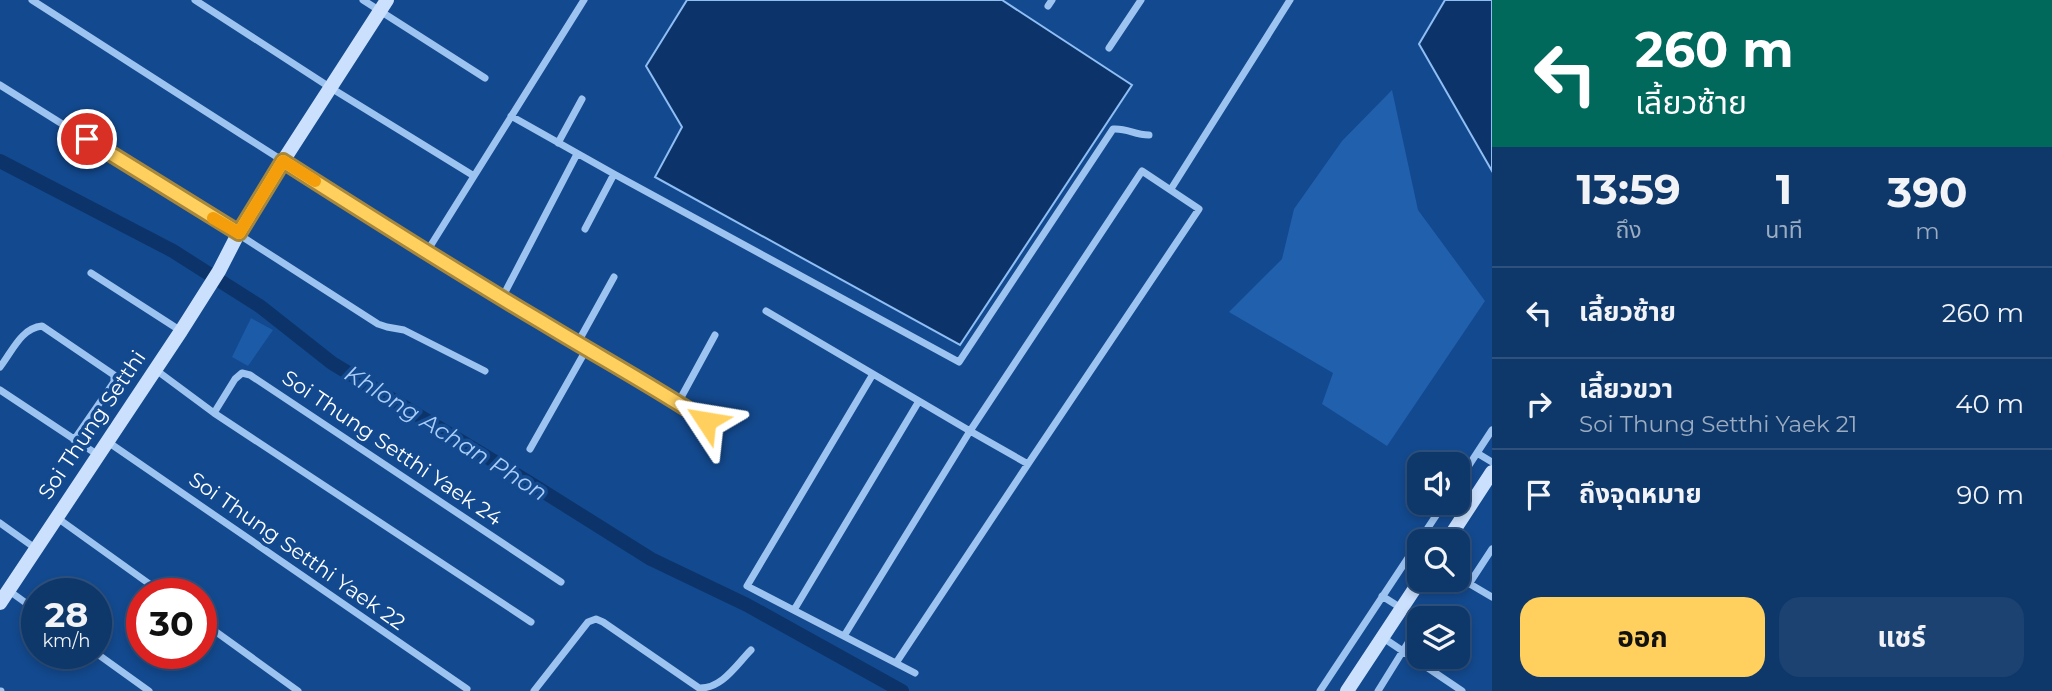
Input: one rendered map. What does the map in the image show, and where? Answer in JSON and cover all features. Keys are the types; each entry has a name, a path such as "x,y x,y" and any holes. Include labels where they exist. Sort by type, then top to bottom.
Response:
{"main road":[{"name":"Soi Thung Setthi","path":"4,596 181,331 283,161 383,5"},
{"path":"1455,529 1492,472"},
{"path":"1347,691 1413,592"}],"street":[{"path":"32,0 426,253 706,421"},
{"path":"195,0 474,176"},
{"path":"363,0 383,5 485,78"},
{"path":"426,253 584,0"},
{"path":"1109,48 1141,0"},
{"path":"1171,189 1290,0"},
{"path":"0,85 239,233 378,324 404,330 485,371"},
{"path":"558,143 582,99"},
{"path":"511,116 959,362 1113,129 1124,128 1137,135 1149,135"},
{"path":"502,298 578,154"},
{"path":"844,636 970,431 1142,171 1199,209 897,663"},
{"path":"585,229 614,174"},
{"path":"91,273 181,331"},
{"path":"577,344 614,276"},
{"path":"766,311 1028,464"},
{"path":"0,368 24,334 32,327 42,327 114,374 114,382 74,440"},
{"path":"678,403 715,335"},
{"path":"530,449 586,350"},
{"path":"155,369 214,413 531,622"},
{"name":"Soi Thung Setthi Yaek 24","path":"214,413 235,379 242,373 250,375 561,582"},
{"path":"873,374 747,586 915,673"},
{"path":"0,390 98,455"},
{"path":"794,610 919,401"},
{"path":"1470,464 1492,430"},
{"name":"Soi Thung Setthi Yaek 22","path":"107,441 467,689"},
{"path":"1477,453 1492,462"},
{"path":"1320,691 1436,515"},
{"path":"56,517 141,578"},
{"path":"0,523 35,548"},
{"path":"1470,582 1492,549"},
{"path":"1470,585 1492,597"},
{"path":"4,596 21,604"},
{"path":"1382,596 1402,609"},
{"path":"534,691 588,622 596,619 699,688 710,688 719,683 751,650"},
{"path":"217,633 298,691"},
{"path":"1382,637 1462,691"},
{"path":"1378,691 1407,646"},
{"path":"112,664 149,691"}],"shaded area":[{"path":"687,0 1002,0 1132,85 960,345 655,177 682,127 646,66"},
{"path":"1445,0 1492,0 1492,171 1419,44"},
{"path":"251,318 273,330 248,366 232,357"}],"building":[{"path":"1392,90 1418,210 1485,301 1387,446 1322,404 1333,373 1229,312 1282,259 1294,209 1342,141"}],"waterway":[{"name":"Khlong Achan Phon","path":"0,161 173,251 261,307 332,363 651,559 747,605 902,691"}],"slow traffic":[{"path":"213,218 239,233 283,161 315,181"}],"route":[{"path":"87,139 239,233 283,161 426,253 706,421"}]}
